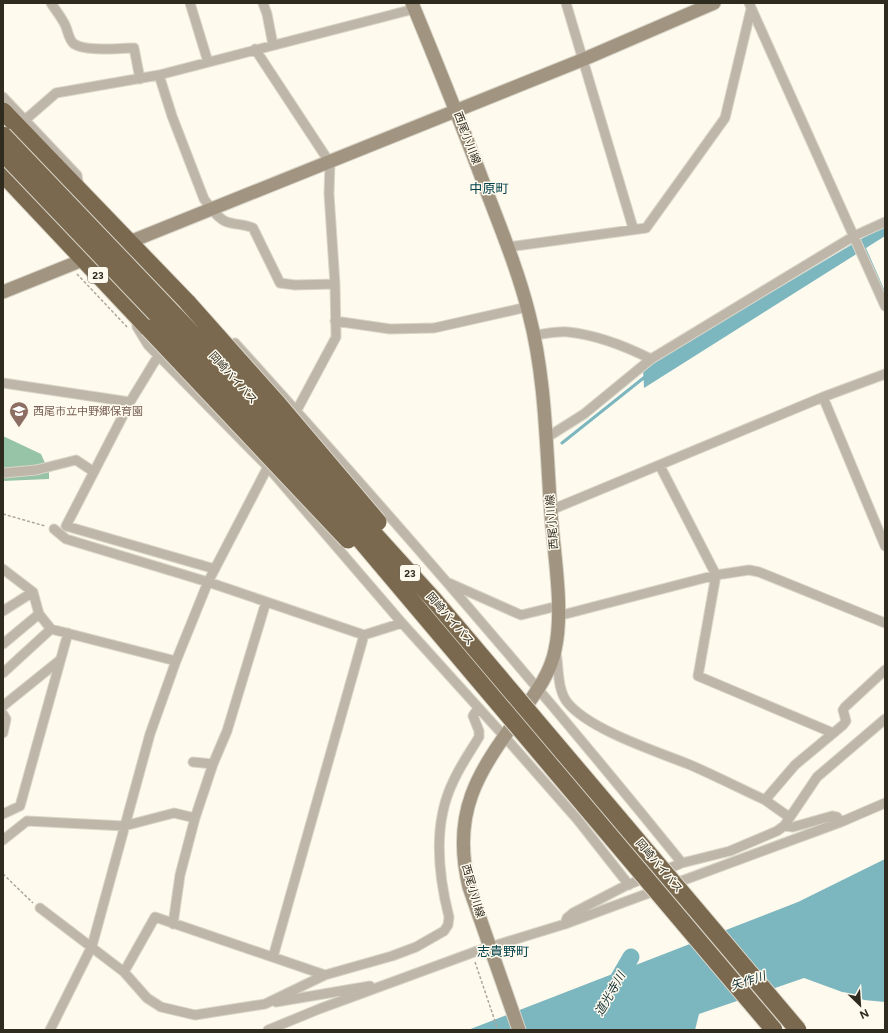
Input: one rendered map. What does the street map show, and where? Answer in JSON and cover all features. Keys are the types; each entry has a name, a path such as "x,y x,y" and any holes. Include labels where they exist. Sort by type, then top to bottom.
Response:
{"highway":[{"name":"23","path":"3,110 188,303 343,480 433,588 434,600"},
{"name":"岡崎バイパス","path":"3,134 192,333 434,600 798,1030"},
{"name":"岡崎バイパス","path":"3,153 182,341 324,497 774,1030"},
{"name":"23","path":"3,174 59,234 77,262 386,579 399,584"}],"main road":[{"path":"3,292 330,163 582,60 714,3"},
{"name":"西尾小川線","path":"413,6 457,111 508,246 527,307 540,365 558,611 555,651 549,669 539,689 490,756 475,784 468,806 462,838 465,869 468,881 519,1030"}],"street":[{"path":"51,3 66,25 70,38 74,44 84,47 107,49 134,48 140,78"},
{"path":"190,3 208,62"},
{"path":"263,3 268,14 273,46"},
{"path":"566,3 633,228"},
{"path":"25,120 56,93 159,75 255,49 273,46 413,6"},
{"path":"508,246 633,228 646,228 725,118 750,6"},
{"path":"750,6 885,306"},
{"path":"50,1030 92,946 150,734 176,661 208,582 296,410 336,337 335,284 329,194 330,163 255,49"},
{"path":"159,75 172,116 204,199 212,210 227,222 247,225 253,228 280,283 295,285 335,284"},
{"path":"3,97 77,176 76,186"},
{"path":"3,185 45,228 59,234"},
{"path":"546,438 584,414 651,359 854,236 885,222"},
{"path":"155,269 169,276 192,296 296,410 539,689 590,749 682,863"},
{"path":"335,321 390,328 434,328 527,307"},
{"path":"139,325 137,327 158,356 268,467 402,623 577,819 629,885"},
{"path":"534,335 566,332 587,335 623,345 651,359"},
{"path":"158,356 130,402 66,526 215,569"},
{"path":"551,510 823,397 885,374"},
{"path":"3,383 130,402"},
{"path":"823,397 885,546"},
{"path":"3,473 36,470 76,460 94,472"},
{"path":"660,466 716,575 698,676 833,733"},
{"path":"54,529 66,539 208,582 364,635 402,623"},
{"path":"3,570 33,592 39,614 51,629 176,661"},
{"path":"446,581 520,615 558,611 716,575 750,570 760,572 885,623"},
{"path":"3,582 12,576"},
{"path":"3,611 33,592"},
{"path":"173,924 180,875 195,818 213,764 227,731 266,602"},
{"path":"3,644 39,614"},
{"path":"3,673 51,629"},
{"path":"3,814 20,806 68,633"},
{"path":"273,957 364,635"},
{"path":"555,651 562,695 572,708 583,717 655,752 688,764 765,800 789,817"},
{"path":"3,706 60,660"},
{"path":"765,800 795,765 846,721 843,710 845,707 885,670"},
{"path":"265,1004 324,975 392,956 416,947 444,931 448,925 449,917 441,870 440,837 442,818 452,783 479,737 479,731 472,716 478,708"},
{"path":"3,714 6,719 3,733"},
{"path":"565,924 567,918 573,913 629,885 682,863 730,851 777,832 784,826 817,777 885,718"},
{"path":"193,762 213,764"},
{"path":"268,1030 319,1009 393,982 492,950 565,924 841,822 885,802"},
{"path":"3,840 27,820 124,826 174,813 195,818"},
{"path":"784,826 793,828 832,816 841,822"},
{"path":"40,908 92,946 124,972 147,998 161,1007 195,1015 393,982"},
{"path":"124,972 155,918 324,975"}],"path":[{"path":"77,262 139,325"},
{"path":"3,874 28,899 40,908"},
{"path":"474,959 498,1030"}],"green space":[{"path":"3,436 41,454 49,472 49,479 3,481"}],"water":[{"path":"885,226 885,236 644,388 643,368"},
{"name":"矢作川","path":"885,859 885,1002 864,1000 804,978 699,1014 695,1030 468,1030 798,902"}],"waterway":[{"path":"863,245 885,295"},
{"path":"562,443 646,376"},
{"name":"道光寺川","path":"613,988 631,957"}],"place":[{"name":"西尾市立中野郷保育園","path":"19,428"}],"district":[{"name":"中原町","path":"489,188"},
{"name":"志貴野町","path":"503,951"}]}
